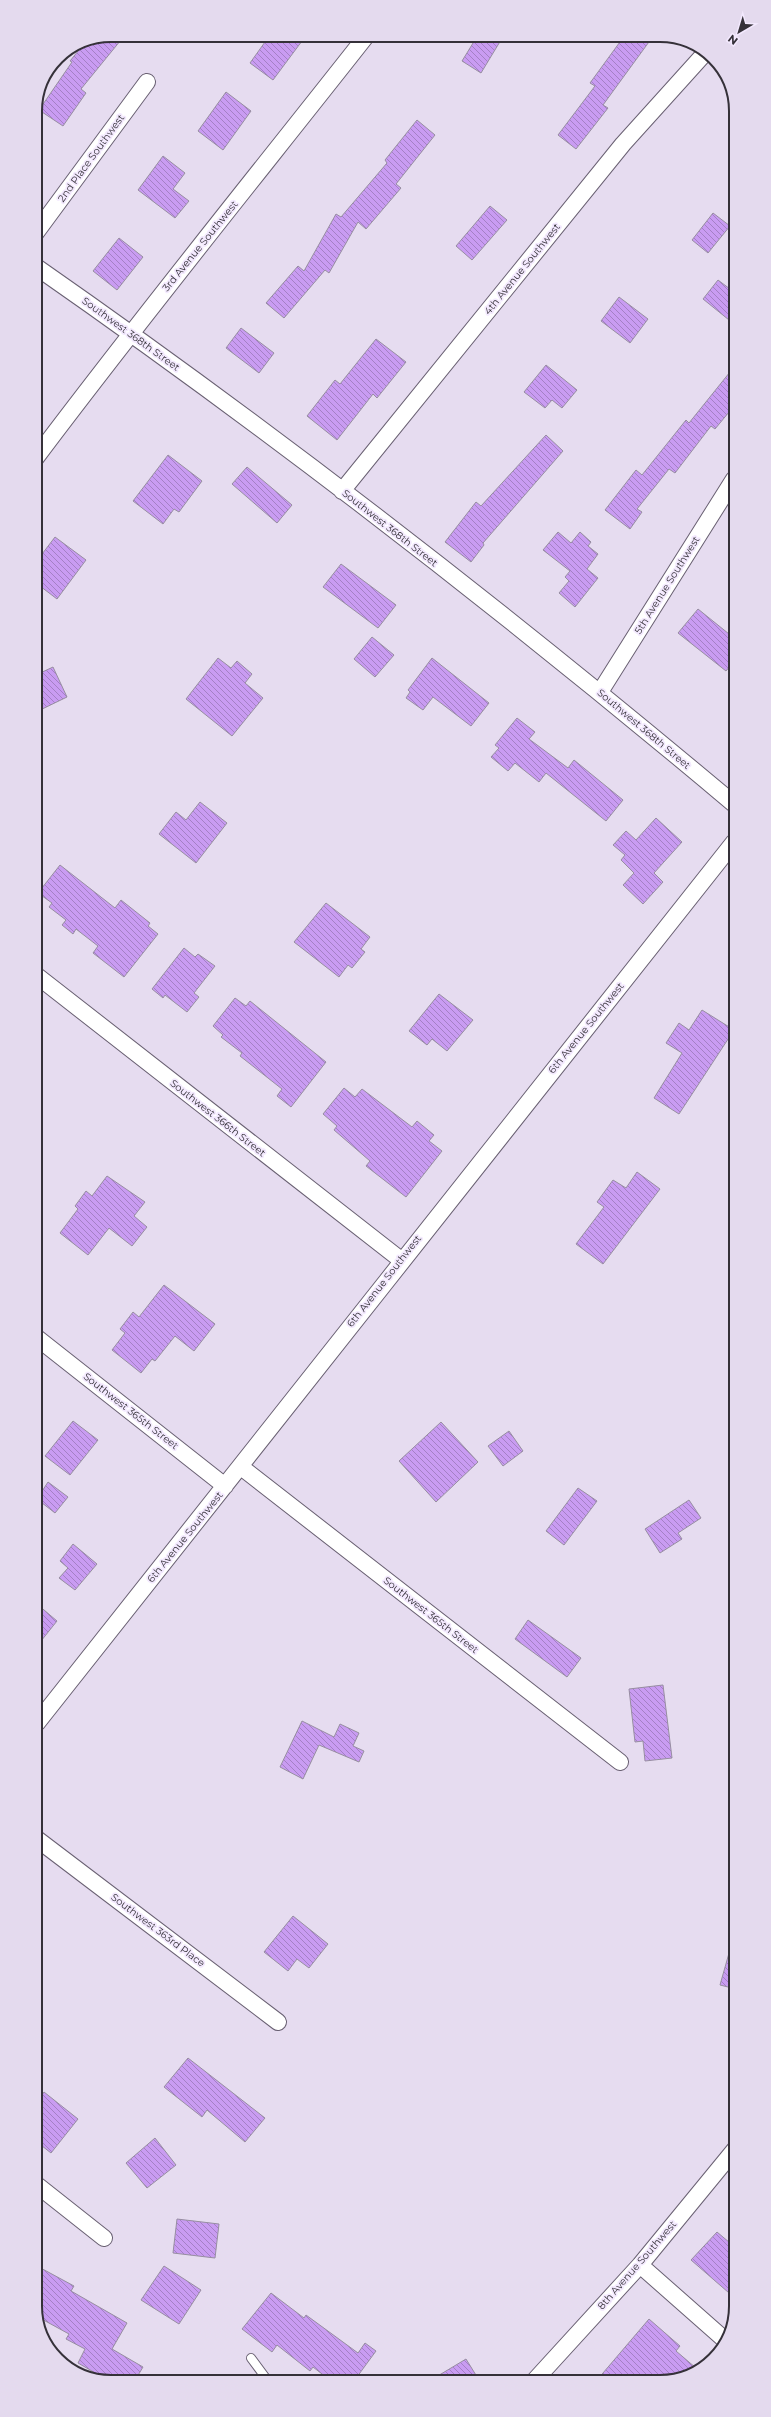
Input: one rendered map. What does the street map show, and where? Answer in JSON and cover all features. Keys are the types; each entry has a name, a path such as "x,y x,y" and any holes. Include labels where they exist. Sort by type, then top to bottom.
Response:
{"street":[{"name":"3rd Avenue Southwest","path":"42,450 130,332 214,230 362,42"},
{"name":"4th Avenue Southwest","path":"342,491 623,144 702,56"},
{"name":"2nd Place Southwest","path":"42,224 147,82"},
{"name":"Southwest 368th Street","path":"42,271 130,332 342,491 600,692 729,800"},
{"name":"5th Avenue Southwest","path":"600,692 729,487"},
{"name":"6th Avenue Southwest","path":"42,1717 241,1467 400,1260 729,848"},
{"name":"Southwest 366th Street","path":"42,981 400,1260"},
{"name":"Southwest 365th Street","path":"42,1342 225,1486"},
{"name":"Southwest 365th Street","path":"241,1467 620,1762"},
{"name":"Southwest 363rd Place","path":"42,1843 278,2022"},
{"name":"8th Avenue Southwest","path":"540,2375 640,2265 729,2157"},
{"path":"42,2189 104,2238"},
{"path":"640,2265 722,2337"}],"lane":[{"path":"251,2358 264,2375"}],"building":[{"path":"119,42 81,89 86,93 63,126 42,112 42,105 72,62 70,61 78,50 84,47 97,43"},
{"path":"265,42 301,42 273,80 250,63"},
{"path":"474,42 500,42 481,73 462,61"},
{"path":"620,42 649,42 603,105 608,108 576,149 558,135 595,86 590,83"},
{"path":"226,92 251,111 223,150 198,131"},
{"path":"417,120 435,135 396,184 401,188 366,229 358,222 329,273 325,270 284,318 266,303 298,266 304,271 336,214 341,217 387,163 385,160"},
{"path":"163,156 185,173 173,189 189,201 175,218 138,190"},
{"path":"490,206 507,220 472,260 456,246"},
{"path":"713,213 729,225 729,227 708,253 692,240"},
{"path":"119,238 143,257 117,290 93,271"},
{"path":"718,280 729,288 729,320 703,299"},
{"path":"619,297 648,319 630,343 601,321"},
{"path":"241,328 274,353 259,373 226,348"},
{"path":"376,339 406,362 377,398 373,394 337,440 307,416 335,380 340,384"},
{"path":"546,365 577,390 562,408 552,400 545,408 524,392"},
{"path":"729,373 729,412 715,429 711,426 675,473 669,469 637,509 642,512 630,529 605,510 636,470 642,475 686,420 689,423"},
{"path":"546,435 563,451 483,543 484,545 471,562 445,542 476,502 481,506"},
{"path":"168,455 202,481 179,512 174,509 163,524 133,501"},
{"path":"247,467 292,505 277,523 232,484"},
{"path":"558,532 571,543 580,532 591,542 588,546 598,554 587,569 598,578 575,607 559,593 569,581 565,577 570,571 543,550"},
{"path":"55,537 86,560 57,599 42,588 42,554"},
{"path":"341,564 396,605 378,628 323,587"},
{"path":"698,609 729,634 729,667 726,671 678,633"},
{"path":"372,637 394,655 375,677 354,659"},
{"path":"218,658 231,668 237,661 252,674 245,683 263,698 232,736 186,699"},
{"path":"432,658 489,703 471,726 433,697 423,710 406,698 410,692 408,690"},
{"path":"53,667 67,697 42,709 42,672"},
{"path":"517,718 535,732 529,739 568,768 574,760 623,800 606,821 546,773 539,782 515,763 508,771 491,757 499,748 495,745"},
{"path":"200,802 227,823 196,863 159,834 176,812 186,820"},
{"path":"656,818 682,842 654,873 663,882 643,904 623,885 634,873 621,860 625,855 613,845 626,831 636,840"},
{"path":"60,865 115,908 121,900 150,923 148,926 158,934 124,977 93,953 98,946 76,929 73,934 62,925 66,920 49,907 52,903 42,896 42,888"},
{"path":"326,903 370,937 361,949 365,952 352,968 348,965 339,977 294,942"},
{"path":"184,948 195,957 198,954 215,966 194,993 199,997 187,1012 165,995 163,998 152,989"},
{"path":"439,994 473,1020 447,1051 432,1039 427,1045 409,1031"},
{"path":"235,998 246,1006 250,1001 326,1062 291,1107 277,1096 282,1089 240,1056 242,1053 221,1037 223,1035 213,1026"},
{"path":"702,1010 729,1027 729,1038 679,1114 654,1098 682,1053 666,1043 679,1023 689,1030"},
{"path":"344,1088 355,1097 362,1089 412,1127 417,1121 434,1135 429,1141 442,1151 406,1197 366,1166 370,1161 334,1130 337,1126 323,1114"},
{"path":"637,1172 660,1189 603,1264 576,1244 604,1207 597,1202 613,1180 626,1188"},
{"path":"107,1176 145,1202 134,1216 147,1227 132,1246 109,1228 88,1255 60,1233 78,1209 75,1206 86,1191 92,1196"},
{"path":"164,1285 215,1324 194,1351 175,1336 155,1361 152,1359 141,1373 112,1350 125,1333 120,1329 133,1312 139,1317"},
{"path":"73,1421 98,1440 70,1475 45,1456"},
{"path":"441,1422 478,1462 436,1502 399,1461"},
{"path":"509,1431 523,1451 503,1466 488,1446"},
{"path":"48,1482 68,1497 55,1513 42,1503 42,1491"},
{"path":"578,1488 597,1501 564,1545 546,1531"},
{"path":"689,1500 701,1518 678,1533 682,1539 660,1553 645,1529"},
{"path":"73,1544 97,1564 75,1590 59,1578 68,1568 60,1561"},
{"path":"42,1608 57,1621 42,1640"},
{"path":"528,1620 581,1658 567,1677 515,1639"},
{"path":"663,1685 672,1758 645,1761 643,1741 635,1742 629,1689"},
{"path":"302,1721 334,1737 340,1724 359,1733 353,1746 364,1751 359,1762 319,1745 303,1779 280,1767"},
{"path":"293,1916 328,1944 309,1968 297,1959 288,1971 264,1952"},
{"path":"729,1953 729,1987 720,1985"},
{"path":"188,2058 265,2118 245,2142 207,2110 202,2117 164,2087"},
{"path":"44,2092 78,2119 51,2153 42,2146 42,2095"},
{"path":"155,2138 176,2165 147,2188 126,2163"},
{"path":"177,2219 219,2224 215,2258 173,2253"},
{"path":"717,2232 729,2242 729,2293 691,2260"},
{"path":"164,2266 201,2290 179,2324 141,2300"},
{"path":"42,2269 74,2286 71,2291 127,2323 112,2349 143,2367 138,2375 97,2374 78,2363 85,2349 66,2339 69,2334 44,2320"},
{"path":"271,2293 304,2318 306,2315 358,2353 365,2343 376,2351 358,2375 323,2375 313,2367 310,2371 277,2345 272,2352 242,2329"},
{"path":"649,2319 680,2346 676,2351 694,2366 678,2373 660,2375 601,2375"},
{"path":"466,2359 476,2375 439,2375"}]}
